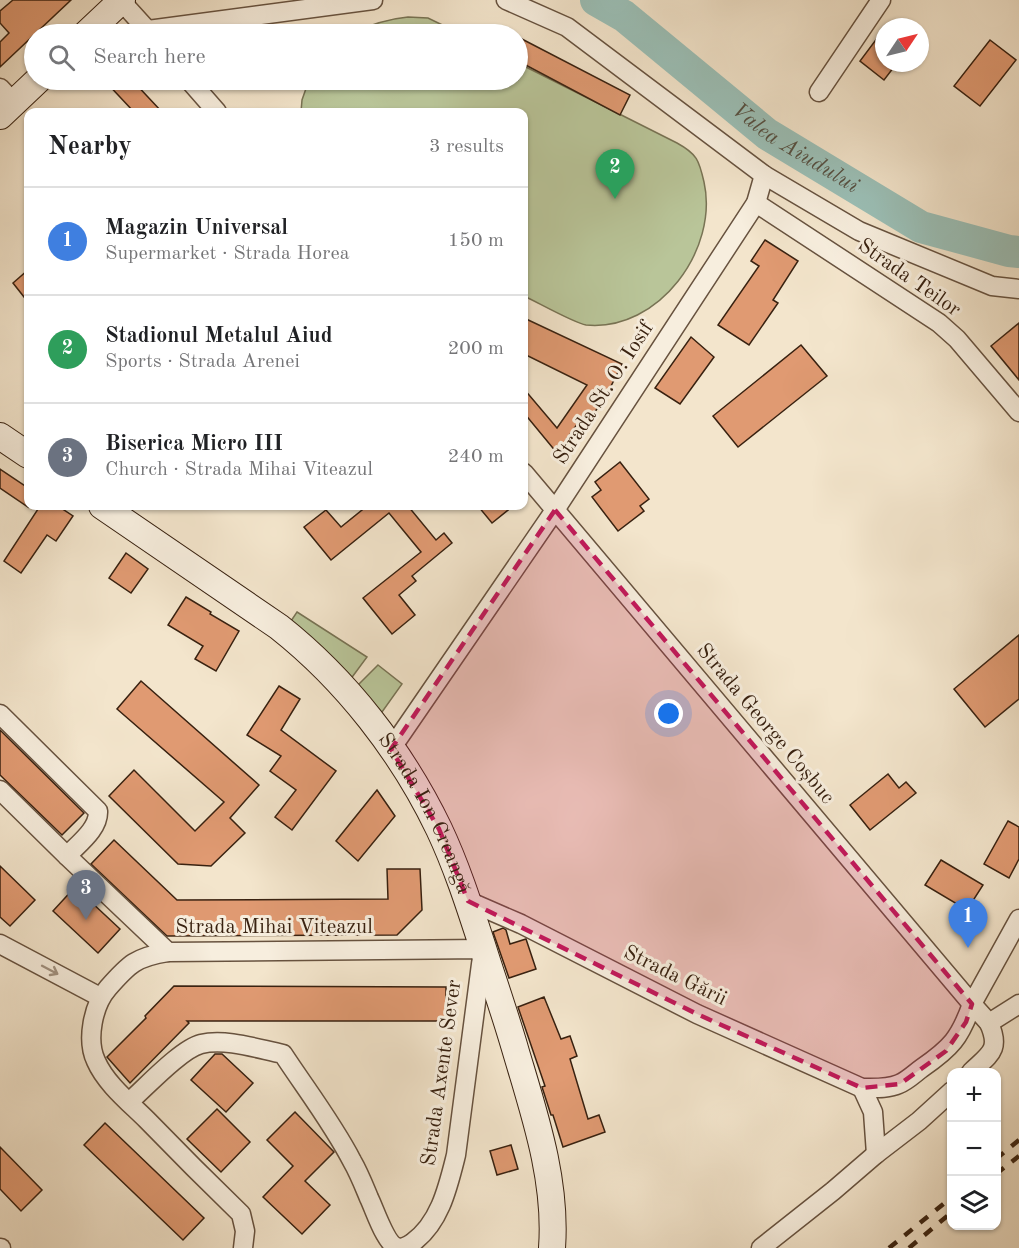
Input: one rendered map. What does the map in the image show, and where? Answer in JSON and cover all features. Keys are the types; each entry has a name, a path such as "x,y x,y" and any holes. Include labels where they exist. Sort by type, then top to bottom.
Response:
{"main road":[{"path":"97,24 121,1"},
{"path":"5,102 24,89"},
{"path":"0,436 24,452"},
{"name":"Strada Ion Creangă","path":"108,510 279,627 301,645 346,690 391,749 414,784 439,829 468,902 507,1021 546,1162 552,1200 552,1248"}],"street":[{"path":"205,24 373,0"},
{"path":"506,0 567,27 764,175 859,231 992,286 1019,289"},
{"path":"819,92 881,0"},
{"path":"121,1 142,24"},
{"path":"198,90 214,108"},
{"name":"Strada St. O. Iosif","path":"391,749 555,510 756,203 764,175"},
{"name":"Strada Teilor","path":"756,203 939,322 957,339 1019,412"},
{"name":"Strada George Coșbuc","path":"528,478 972,1004"},
{"path":"0,714 98,811 99,820 67,856"},
{"name":"Strada Mihai Viteazul","path":"0,790 168,952 483,949"},
{"name":"Strada Gării","path":"468,902 521,924 697,1014 862,1088 882,1088 900,1084 946,1051 957,1039 972,1004 1019,920"},
{"path":"0,944 100,997"},
{"name":"Strada Axente Sever","path":"129,1102 191,1048 201,1044 231,1044 283,1054 340,1140 392,1243 399,1248 407,1246 428,1228 448,1188 456,1155 483,949"},
{"path":"168,952 149,955 132,962 100,997 91,1042 96,1061 105,1075 241,1214 245,1231 243,1248"},
{"path":"972,1004 989,1023 995,1037 991,1052 975,1068"},
{"path":"989,1023 1019,1004"},
{"path":"862,1088 873,1112 876,1154"},
{"path":"761,1248 919,1121 947,1095"}],"highlighted area":[{"path":"555,510 972,1004 966,1022 946,1051 900,1084 862,1088 697,1014 468,901 439,829 391,749"}],"green space":[{"path":"428,18 440,24 375,24 392,19"},
{"path":"528,68 677,143 693,154 699,163 704,182 706,208 702,234 693,259 678,281 659,300 637,315 613,324 586,325 565,317 528,298 528,108 301,108 306,90 528,90"},
{"path":"297,612 367,657 347,684 289,624"},
{"path":"378,665 402,684 377,719 352,691"}],"building":[{"path":"13,0 71,0 46,24 24,24 24,44 0,67 0,42 9,33 0,23 0,11"},
{"path":"990,40 1016,60 980,106 954,86"},
{"path":"875,41 875,72 890,72 884,80 860,61"},
{"path":"528,42 630,95 620,115 528,66"},
{"path":"113,90 141,90 158,108 130,108"},
{"path":"765,240 798,261 773,300 778,303 749,345 718,325 759,266 751,261"},
{"path":"24,273 24,297 13,283"},
{"path":"528,320 622,364 606,396 592,416 585,413 557,453 528,418 528,394 557,428 587,385 528,356"},
{"path":"1019,323 1019,380 991,346"},
{"path":"691,337 714,357 680,404 655,388"},
{"path":"801,345 827,376 738,447 713,416"},
{"path":"620,462 649,499 640,506 644,511 618,531 592,497 601,490 595,482"},
{"path":"0,469 24,485 24,504 0,488"},
{"path":"37,510 64,510 73,516 56,541 47,535 21,573 4,561"},
{"path":"326,510 341,527 362,510 411,510 436,540 444,533 452,543 412,576 416,581 399,595 415,615 392,634 363,598 421,552 389,513 331,560 304,527"},
{"path":"481,510 508,510 492,523"},
{"path":"126,553 148,569 131,593 109,578"},
{"path":"186,597 239,631 216,671 195,659 203,646 168,625"},
{"path":"1019,635 1019,699 985,727 954,689"},
{"path":"141,681 259,785 230,818 245,833 211,866 178,864 109,796 134,770 195,831 224,802 117,709"},
{"path":"279,686 300,699 281,730 336,771 292,830 275,817 296,790 270,771 281,756 247,735"},
{"path":"0,730 84,813 62,835 0,775"},
{"path":"888,774 899,788 906,782 916,793 870,830 850,805"},
{"path":"377,790 395,816 358,861 336,841"},
{"path":"1008,821 1019,827 1019,859 1009,878 984,864"},
{"path":"114,840 177,900 388,899 387,869 420,869 422,910 397,935 167,936 91,864"},
{"path":"941,860 983,885 967,910 925,885"},
{"path":"0,866 35,900 10,926 0,917"},
{"path":"75,887 120,929 98,953 53,911"},
{"path":"503,928 506,930 510,944 526,939 536,969 509,978 493,932"},
{"path":"174,986 446,987 446,1021 187,1021 189,1023 130,1083 107,1057"},
{"path":"544,997 561,1039 570,1036 577,1056 570,1059 588,1119 599,1115 605,1132 563,1147 518,1007"},
{"path":"215,1054 222,1054 253,1083 226,1112 191,1080"},
{"path":"217,1109 250,1142 221,1172 187,1139"},
{"path":"295,1112 334,1152 305,1181 330,1205 302,1234 263,1197 293,1166 267,1140"},
{"path":"105,1123 204,1218 183,1240 84,1145"},
{"path":"511,1145 518,1169 497,1175 490,1151"},
{"path":"0,1147 42,1190 21,1211 0,1189"}],"waterway":[{"name":"Valea Aiudului","path":"596,0 624,16 767,134 921,227 1019,252"}],"railway":[{"path":"1001,1155 1019,1140"},
{"path":"1001,1170 1019,1156"},
{"path":"889,1248 947,1201"},
{"path":"909,1248 947,1216"}],"place":[{"name":"Stadionul Metalul Aiud","path":"615,199"},
{"name":"Biserica Micro III","path":"86,920"},
{"name":"Magazin Universal","path":"968,948"}]}
